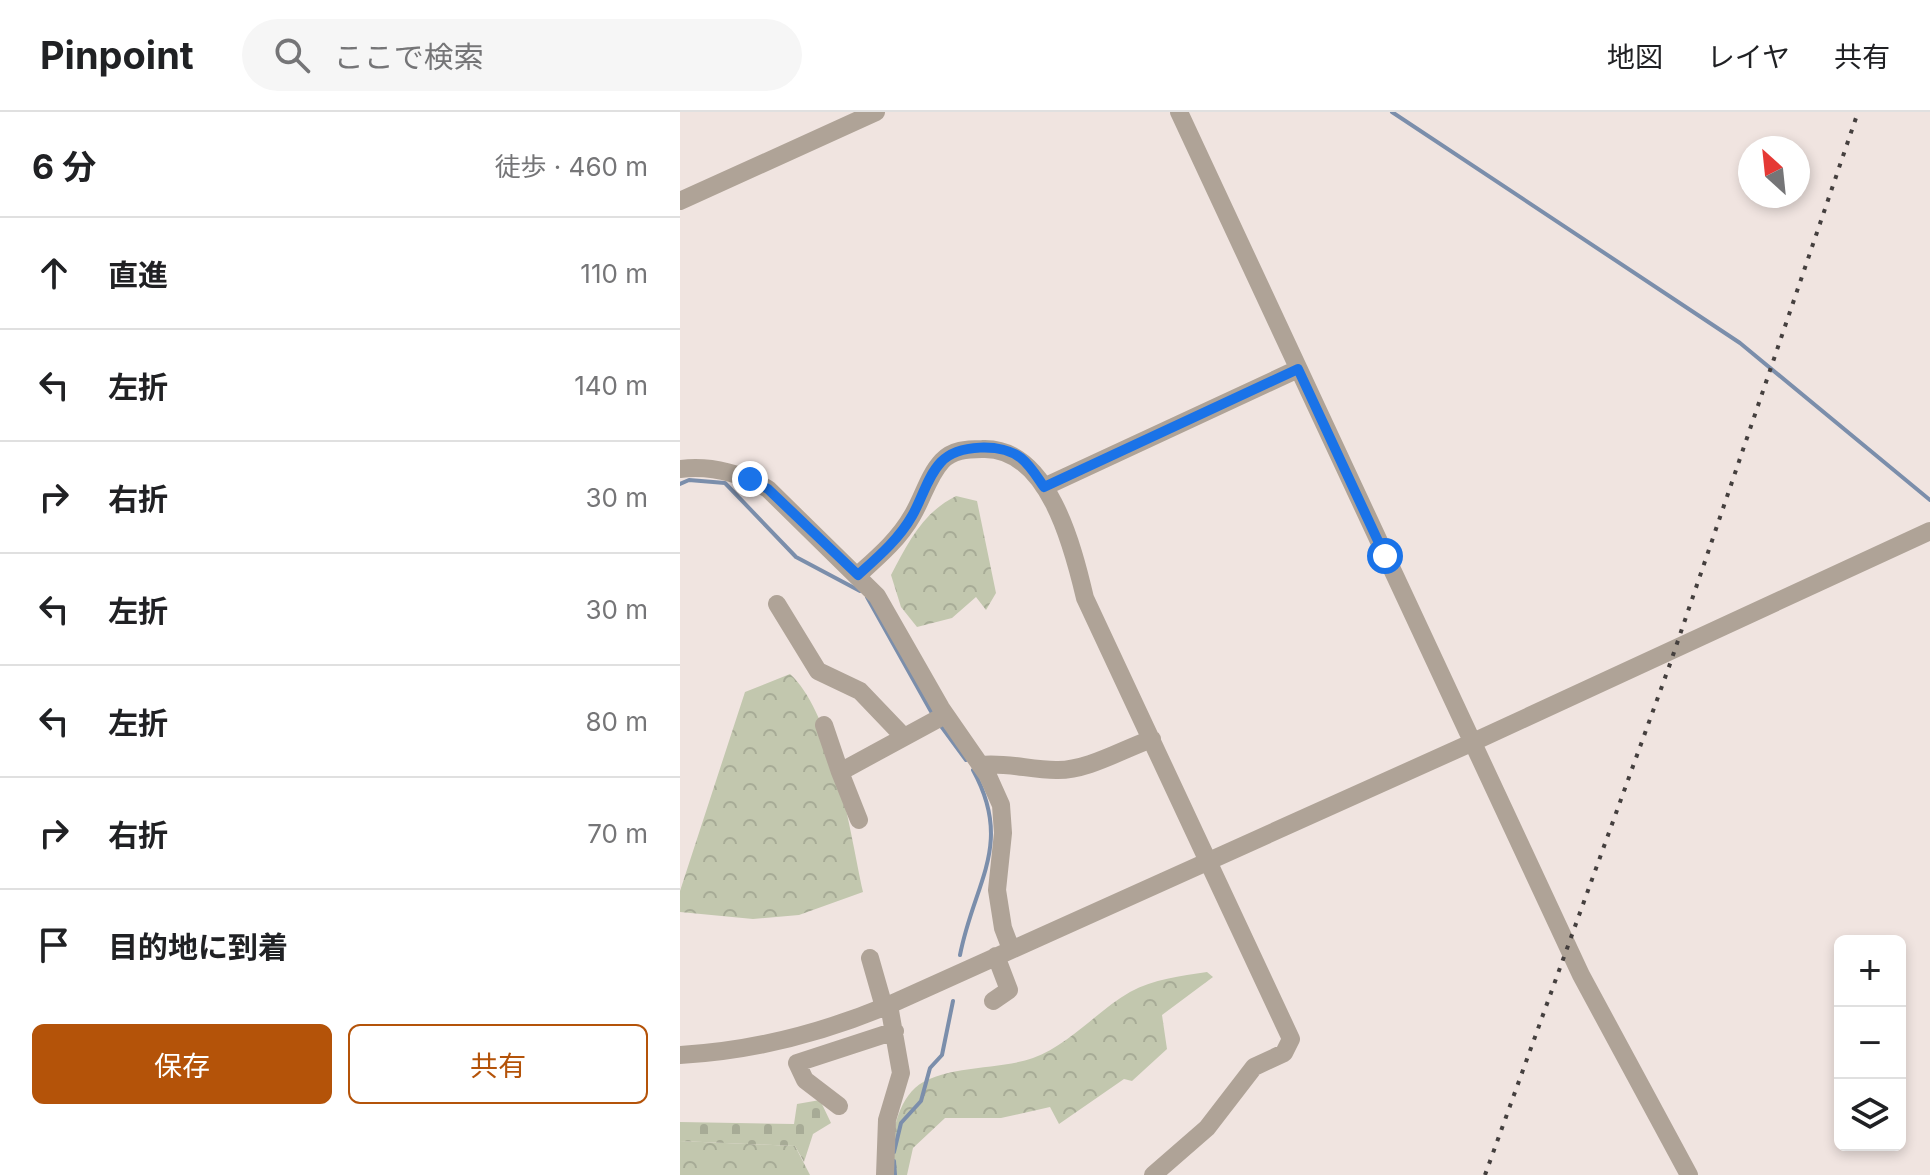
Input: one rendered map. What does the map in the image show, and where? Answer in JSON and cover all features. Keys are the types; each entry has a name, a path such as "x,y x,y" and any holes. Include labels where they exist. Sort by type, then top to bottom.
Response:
{"street":[{"path":"680,201 876,112"},
{"path":"1179,112 1581,975 1689,1175"},
{"path":"1044,487 1298,369"},
{"path":"858,575 912,517 934,471 952,453 980,449 1009,451 1030,467 1044,487 1075,554 1085,598 1290,1044 1284,1053 1254,1067 1207,1128 1153,1175"},
{"path":"680,469 719,469 750,479 768,489 858,575 877,596 945,715 980,765 1001,805 1003,833 997,890 1009,990 993,1001"},
{"path":"680,1055 763,1046 887,1006 1471,743 1930,531"},
{"path":"777,604 818,671 860,691 904,737"},
{"path":"840,772 945,715"},
{"path":"824,725 859,820"},
{"path":"980,765 1003,762 1056,770 1073,768 1152,739"},
{"path":"870,958 895,1031 901,1073 887,1120 885,1175"},
{"path":"797,1063 895,1031"},
{"path":"788,1040 805,1080 839,1106"}],"green space":[{"path":"956,496 977,501 996,593 986,610 976,597 952,618 917,627 901,607 891,575 925,520"},
{"path":"790,674 805,692 829,745 863,892 799,915 753,919 680,912 680,891 745,692"},
{"path":"1207,972 1213,977 1162,1015 1167,1049 1132,1081 1124,1079 1059,1124 1050,1107 1001,1118 945,1118 913,1148 907,1175 890,1175 892,1141 898,1117 915,1088 939,1075 1033,1058 1059,1045 1130,992 1158,981"},
{"path":"820,1100 831,1123 813,1134 804,1162 795,1146 680,1141 680,1122 794,1124 797,1104"},
{"path":"680,1141 795,1146 810,1175 680,1175"}],"waterway":[{"path":"1392,112 1740,343 1930,500"},
{"path":"680,484 689,480 725,483 796,557 860,591"},
{"path":"867,597 933,715"},
{"path":"941,726 966,760"},
{"path":"960,955 991,842 985,796 973,770"},
{"path":"894,1152 901,1123 921,1101 930,1068 942,1055 953,1001"},
{"path":"894,1161 895,1175"}],"railway":[{"path":"1485,1175 1670,664 1858,112"}],"route":[{"path":"750,479 768,489 858,575 879,557 912,517 934,471 952,453 992,448 1009,451 1030,467 1044,487 1298,369 1385,556"}]}
